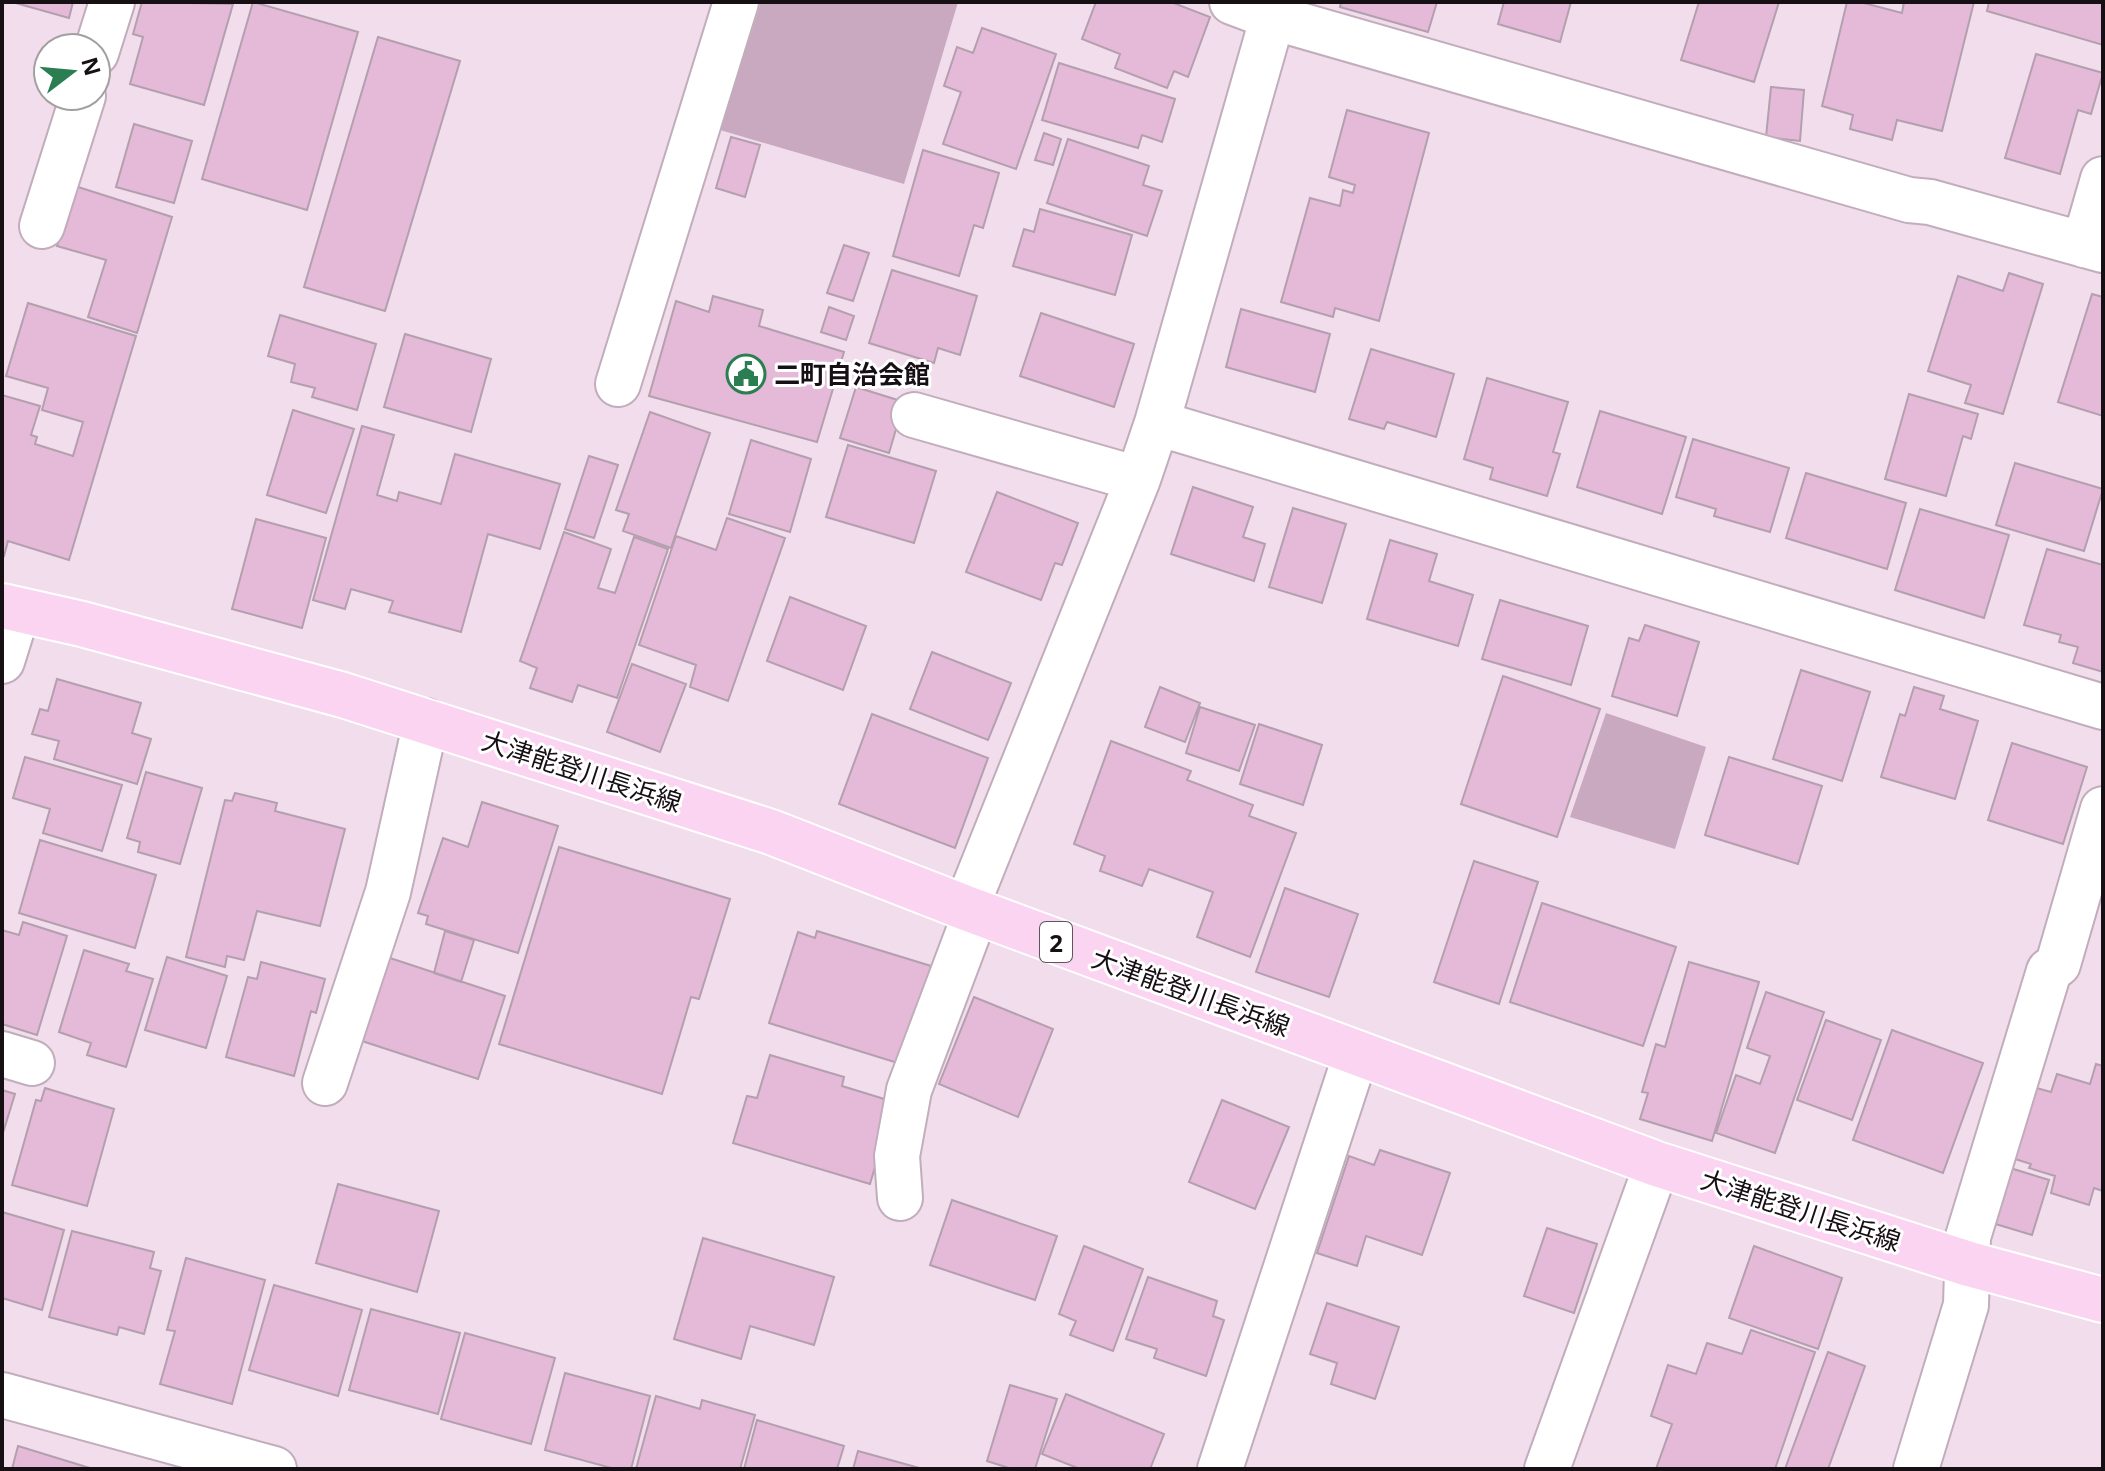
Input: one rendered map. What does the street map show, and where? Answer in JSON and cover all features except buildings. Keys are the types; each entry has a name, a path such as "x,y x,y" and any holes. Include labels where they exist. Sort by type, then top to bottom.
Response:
{"main road":[{"name":"大津能登川長浜線","path":"10,608 97,628 343,695 771,832 971,910 1657,1164 1969,1264 2103,1300"}],"street":[{"path":"103,32 112,2"},
{"path":"618,384 736,2"},
{"path":"1232,2 1274,10 1894,196 1930,202 2094,248 2103,179"},
{"path":"900,1198 897,1156 909,1090 971,910 1157,423 1274,10"},
{"path":"42,226 78,112"},
{"path":"914,415 1138,479"},
{"path":"1157,423 2103,707"},
{"path":"2,661 10,608"},
{"path":"325,1083 388,892 426,721"},
{"path":"1916,1469 1966,1305 1968,1237 2049,971 2058,964 2103,809"},
{"path":"1220,1469 1356,1054"},
{"path":"1547,1469 1657,1164"},
{"path":"2,1395 179,1457 274,1469"}],"shaded area":[{"path":"761,2 958,2 904,184 720,130"},
{"path":"1606,713 1706,747 1675,849 1570,817"}],"place":[{"name":"二町自治会館","path":"746,374"}]}
